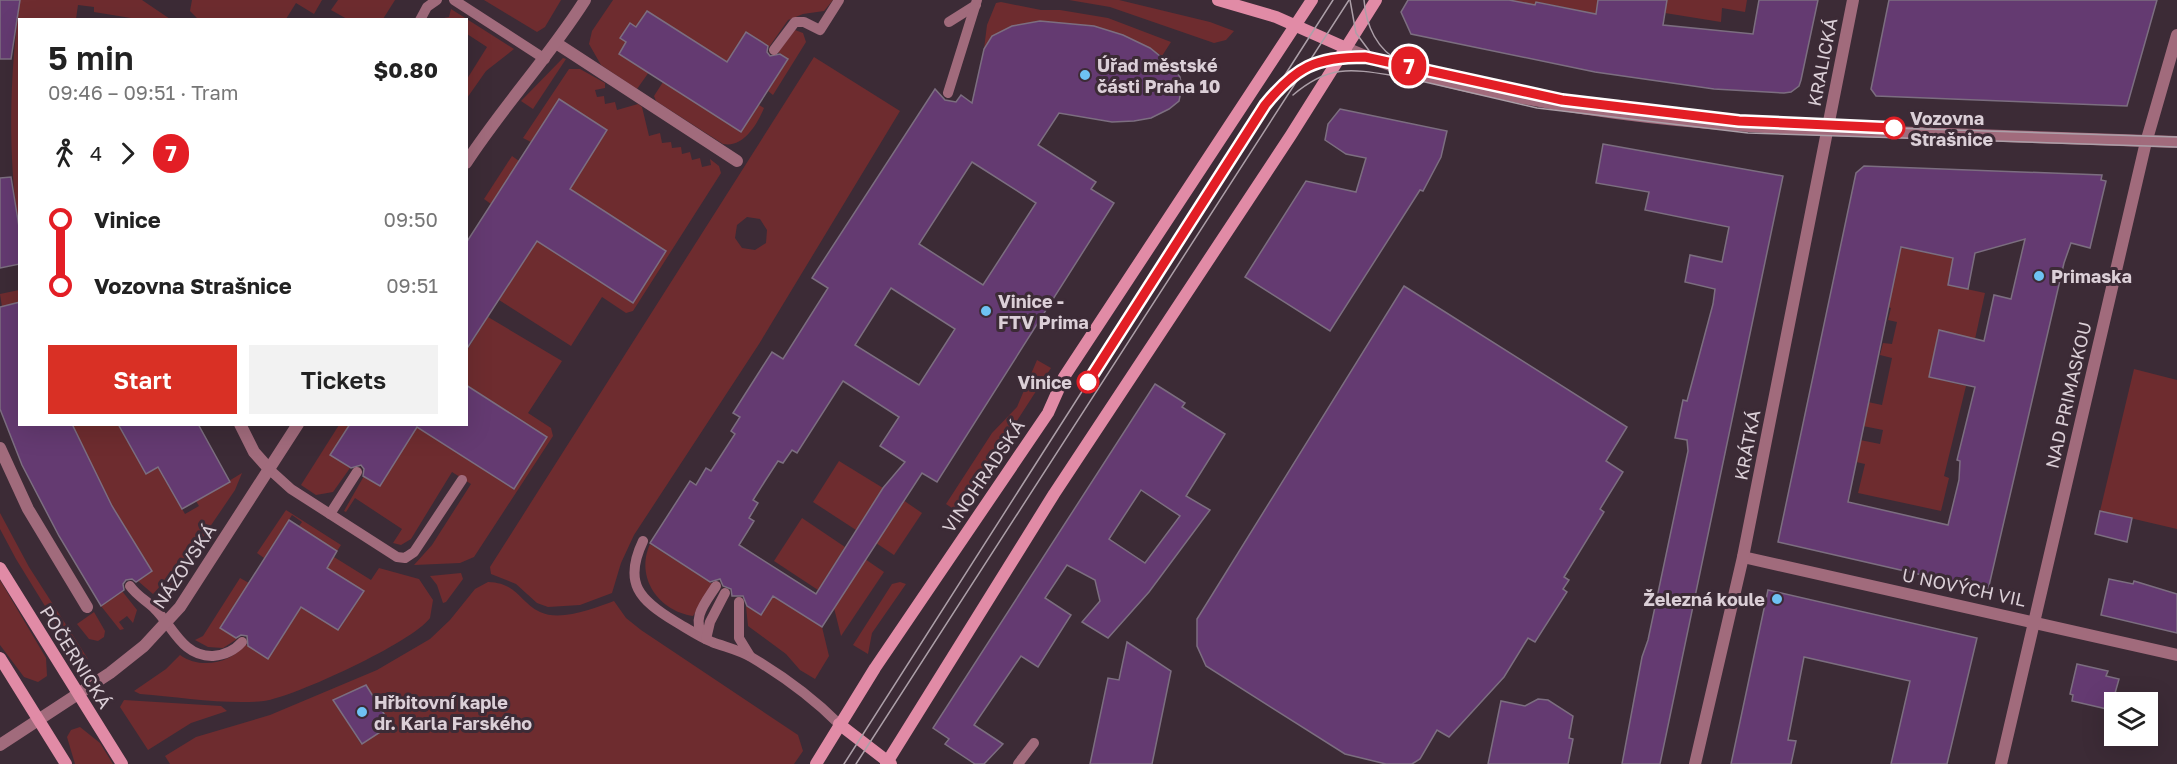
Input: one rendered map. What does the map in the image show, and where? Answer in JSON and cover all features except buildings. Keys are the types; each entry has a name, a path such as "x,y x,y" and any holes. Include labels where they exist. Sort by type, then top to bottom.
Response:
{"main road":[{"path":"1218,0 1295,26 1346,48"},
{"name":"VINOHRADSKÁ","path":"816,764 839,724 1047,413 1064,377 1312,0"},
{"path":"839,724 888,763 1054,494 1376,0"},
{"name":"POČERNICKÁ","path":"0,568 122,764"},
{"path":"0,658 66,764"}],"street":[{"path":"471,145 545,58 585,0"},
{"name":"KRALICKÁ","path":"1827,131 1853,0"},
{"name":"NAD PRIMASKOU","path":"2001,764 2146,141 2177,35"},
{"path":"556,43 737,161"},
{"path":"1346,48 1369,58 1431,77 1560,106 1693,123 1827,131 2177,142"},
{"name":"KRÁTKÁ","path":"1695,764 1743,558 1827,131"},
{"path":"241,426 254,452 270,470"},
{"name":"NÁZOVSKÁ","path":"0,745 118,666 166,624 180,607 297,426"},
{"path":"0,448 28,509 87,607"},
{"name":"U NOVÝCH VIL","path":"1743,558 2034,621 2177,655"}],"lane":[{"path":"421,18 427,7 436,0"},
{"path":"454,0 545,58"},
{"path":"774,50 795,22 804,22 820,30 839,0"},
{"path":"949,22 976,3"},
{"path":"948,93 976,3"},
{"path":"270,470 291,489 393,556 405,558 421,544 462,480"},
{"path":"330,514 357,472"},
{"path":"643,542 633,564 633,576 639,592 652,607 706,639 750,657 814,699 839,724"},
{"path":"130,586 154,608 184,645 198,654 221,655 230,652 242,642"},
{"path":"706,639 720,589"},
{"path":"739,602 739,638 750,657"},
{"path":"1018,764 1034,743"}],"shaded area":[{"path":"20,0 142,0 169,18 131,18 94,12 94,7 78,5 76,18 18,18 18,226 11,116 16,29"},
{"path":"192,0 322,0 314,14 296,3 287,18 197,18 190,11"},
{"path":"338,0 395,0 384,18 345,18 331,10"},
{"path":"484,0 561,0 545,27 537,32"},
{"path":"613,0 833,0 824,11 803,14 788,20 769,47 746,32 727,62 647,11 636,27 630,23 620,38 626,42 619,54 649,72 637,89 601,65 589,44 592,31"},
{"path":"1069,0 1119,0 1210,22 1234,31 1226,40 1214,43 1110,7"},
{"path":"1509,0 1606,0 1604,15 1537,2 1535,5"},
{"path":"1667,0 1747,0 1745,12 1722,8 1721,22 1665,13"},
{"path":"996,3 1041,10 1060,10 1108,18 1171,42 1162,56 1122,37 1068,25 1041,23 1017,26 997,34 984,49 987,25"},
{"path":"451,9 465,18 444,18 449,17"},
{"path":"468,20 514,49 486,71 468,97 468,77 487,47 468,35"},
{"path":"795,30 803,33 806,42 773,95 768,91 788,59 778,52"},
{"path":"814,57 900,111 759,344 634,535 621,563 612,593 580,605 548,607 537,603 516,584 491,574 490,567","holes":["747,217 760,219 767,230 766,243 755,250 742,248 735,238 737,225"]},
{"path":"563,58 566,59 533,109 521,101"},
{"path":"569,69 580,69 605,83 605,88 595,90 597,97 604,96 605,104 615,102 617,110 638,104 642,107 649,136 660,133 662,143 671,142 672,148 681,147 682,154 690,152 692,160 700,158 702,167 711,165 710,159 719,166 721,173 633,311 626,313 602,297 571,346 499,300 537,241 633,303 666,251 570,189 607,130 559,99 531,142 523,138"},
{"path":"663,82 741,132 759,105 764,108 753,128 743,139 723,144 656,101 654,96"},
{"path":"512,156 519,161 491,204 484,199"},
{"path":"1901,248 1953,258 1948,285 1985,293 1975,339 1939,330 1929,377 1966,386 1944,476 1949,478 1941,511 1858,493 1865,464 1856,462 1860,440 1880,444 1883,430 1863,426 1868,402 1882,405 1892,358 1880,355 1883,343 1892,344 1897,322 1888,320 1891,308 1888,307"},
{"path":"18,290 18,302 2,307 0,294"},
{"path":"488,317 562,361 528,413 551,428 553,436 474,557 460,563 414,565 432,545 471,484 452,472 411,539 401,545 393,543 402,529 355,498 346,512 344,511 364,476 380,486 417,427 514,489 547,437 468,386 468,348"},
{"path":"1037,360 1051,368 982,475 955,510 946,504 992,433 1017,407"},
{"path":"2134,369 2177,380 2177,529 2100,511"},
{"path":"72,426 119,426 146,474 163,465 166,481 185,514 199,506 196,501 242,473 235,490 169,587 162,584 153,594 138,581 152,571 112,506"},
{"path":"338,426 350,426 350,468 333,492 316,495 301,485"},
{"path":"839,461 883,488 856,530 813,502"},
{"path":"903,500 922,513 894,555 876,543"},
{"path":"286,510 341,545 337,551 299,526 302,522 292,515 264,558 257,553"},
{"path":"0,513 29,567 88,659 72,650 16,559 0,529"},
{"path":"802,518 845,547 818,590 774,561"},
{"path":"650,544 713,584 693,616 669,607 653,590 645,568"},
{"path":"334,557 371,580 379,568 419,579 433,600 430,618 401,641 352,667 300,690 264,701 203,700 140,694 134,691 166,669 180,655 197,662 216,662 232,656 245,644 268,658 301,607 339,630 363,591 327,568"},
{"path":"865,559 884,572 841,636 834,608"},
{"path":"461,573 463,579 443,603 437,585 430,576"},
{"path":"240,578 249,583 220,627 237,639 223,648 208,647 195,640 203,636"},
{"path":"0,580 46,658 47,676 38,682 24,677 0,645"},
{"path":"488,582 498,583 512,589 533,608 548,615 577,613 614,601 626,618 641,630 798,735 803,751 794,764 170,764 165,756 196,737 270,715 377,670 430,639 450,620 475,589","holes":["366,686 390,725 361,744 333,700"]},
{"path":"900,582 906,584 872,633 868,654 853,645 892,584"},
{"path":"122,591 137,610 133,623 127,616 119,622 124,629 120,630 101,606"},
{"path":"773,596 822,627 829,656 815,679 800,670 786,654 748,626 746,606 761,615"},
{"path":"94,612 105,631 104,637 98,641 89,639 77,624"},
{"path":"124,700 221,706 227,711 191,723 148,750 120,707"},
{"path":"80,727 100,743 113,764 75,764 67,737 71,730"}],"tram line":[{"path":"1283,78 1333,0"},
{"path":"856,764 1349,0"},
{"path":"1350,0 1356,33 1376,60 1387,67 1412,79 1537,108 1748,133 2177,147"},
{"path":"1364,0 1367,19 1374,36 1385,51 1401,62"},
{"name":"7","path":"1088,382 1265,105 1287,79 1298,71 1322,61 1340,57 1365,57 1562,100 1698,117 1894,128"},
{"path":"844,764 1265,105 1287,81 1308,67 1332,59 1364,57 1562,100 1698,117 1828,126 2177,137"},
{"path":"1293,95 1318,78 1342,71 1396,76"}],"place":[{"name":"Úřad městské části Praha 10","path":"1085,75"},
{"name":"Vozovna Strašnice","path":"1894,128"},
{"name":"Primaska","path":"2039,276"},
{"name":"Vinice - FTV Prima","path":"986,311"},
{"name":"Vinice","path":"1088,382"},
{"name":"Železná koule","path":"1777,599"},
{"name":"Hřbitovní kaple dr. Karla Farského","path":"362,712"}]}
